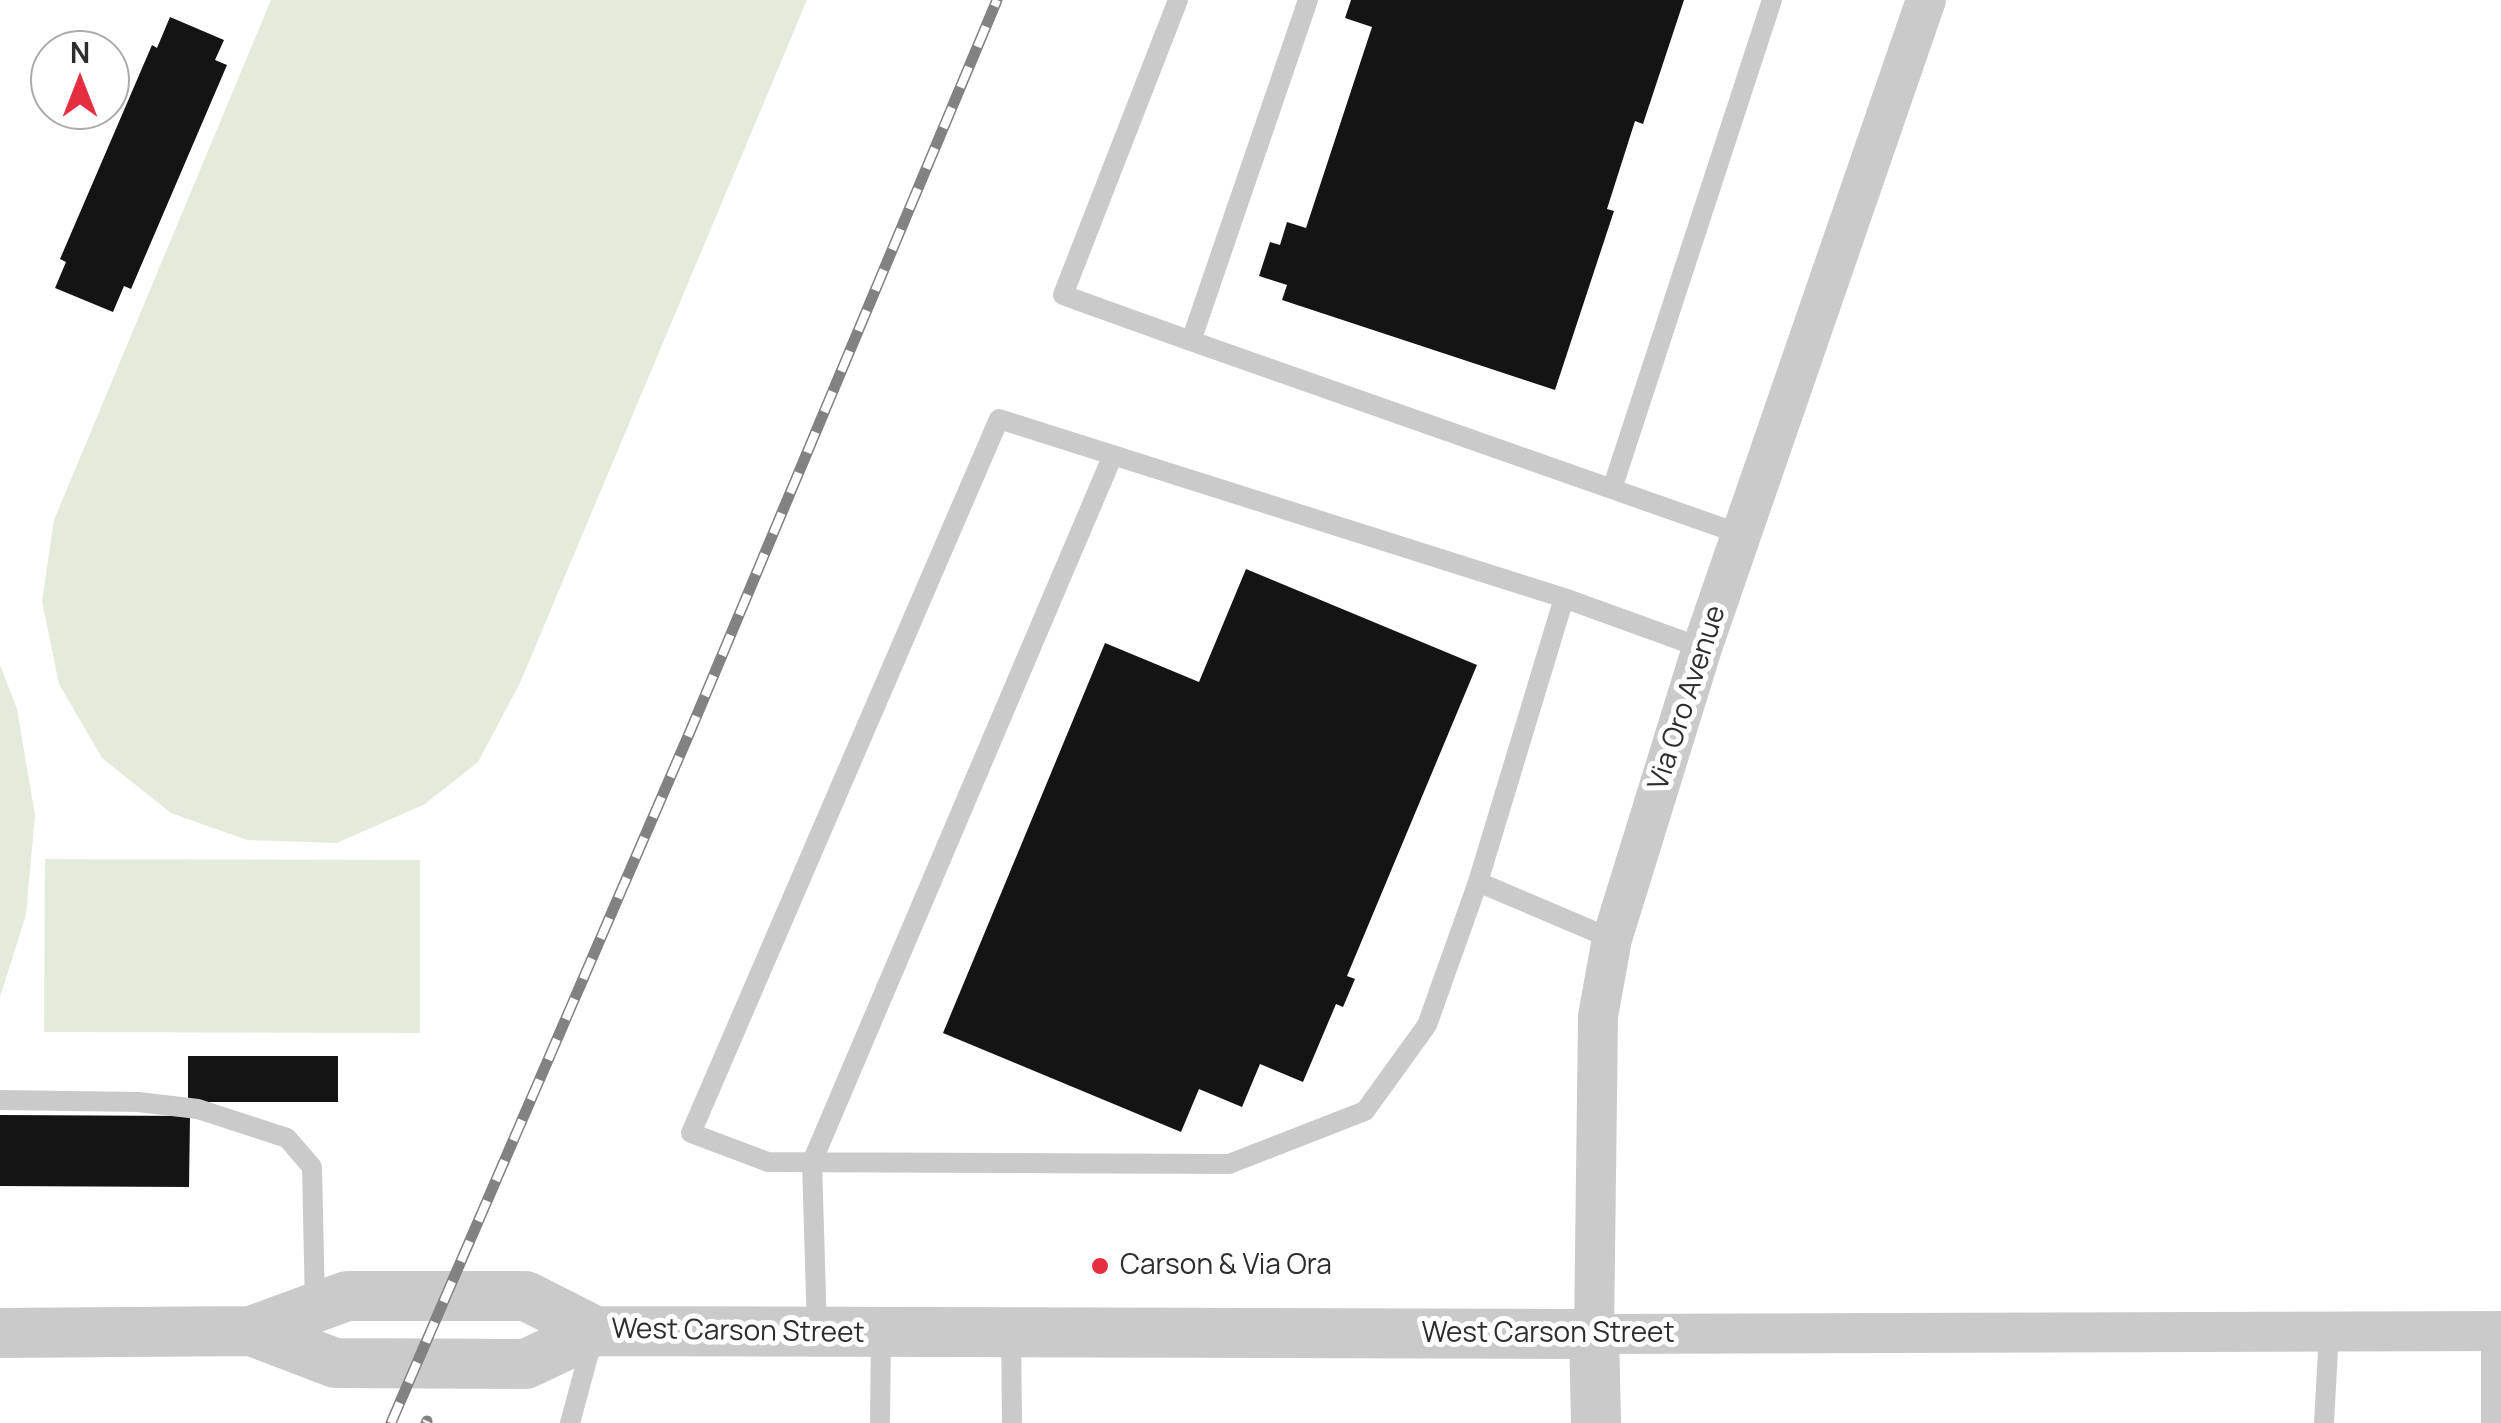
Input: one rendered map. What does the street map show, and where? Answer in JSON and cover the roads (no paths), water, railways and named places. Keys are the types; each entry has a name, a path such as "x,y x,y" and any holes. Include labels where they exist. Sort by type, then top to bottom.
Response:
{"street":[{"name":"Via Oro Avenue","path":"1596,1423 1598,1016 1612,938 1702,648 1926,0"},
{"name":"West Carson Street","path":"251,1331 347,1296 526,1296 595,1331"},
{"name":"West Carson Street","path":"251,1331 336,1363 526,1364 595,1331 2496,1331"},
{"path":"0,1333 251,1331"}],"lane":[{"path":"1178,0 1063,295 1743,535"},
{"path":"1191,341 1308,0"},
{"path":"1612,486 1772,0"},
{"path":"1564,598 1478,882 1427,1025 1365,1111 1228,1164 768,1162 691,1133 999,419 1564,598 1702,648"},
{"path":"817,1333 812,1162 1113,455"},
{"path":"1478,882 1612,938"},
{"path":"0,1100 138,1102 198,1109 286,1138 312,1167 315,1310"},
{"path":"570,1423 595,1331"},
{"path":"2491,1423 2496,1331"},
{"path":"2324,1423 2329,1332"},
{"path":"880,1423 881,1334"},
{"path":"1010,1334 1012,1423"}],"railway":[{"path":"391,1423 689,734 997,0"}],"place":[{"name":"Carson & Via Ora","path":"1100,1266"}]}
